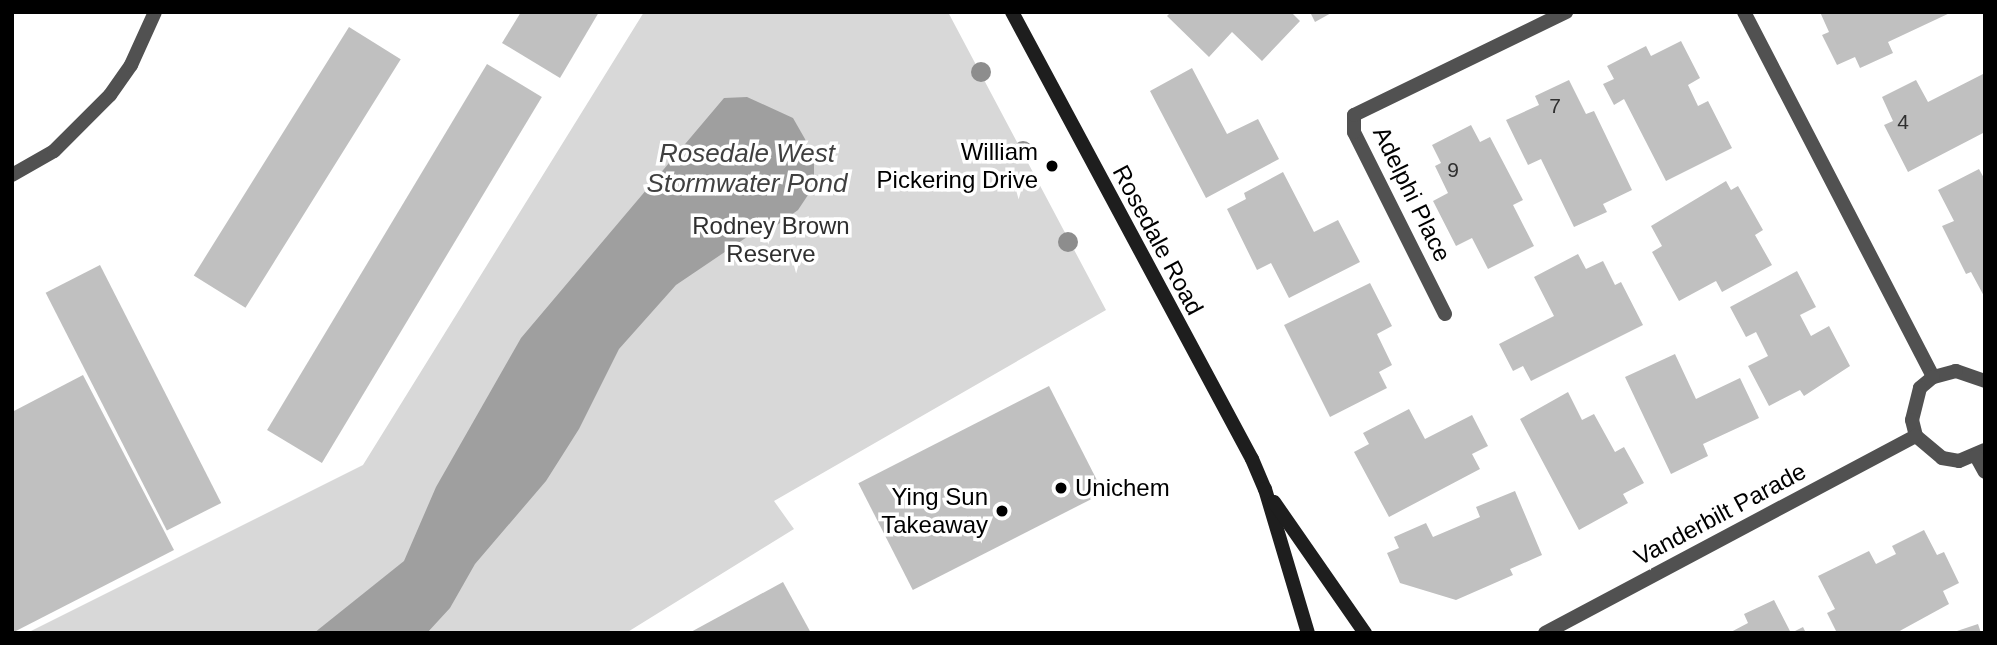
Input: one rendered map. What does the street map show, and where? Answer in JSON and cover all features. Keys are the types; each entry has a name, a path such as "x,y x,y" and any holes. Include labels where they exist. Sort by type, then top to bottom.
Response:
{"main road":[{"name":"Rosedale Road","path":"1012,12 1265,489 1365,633"},
{"name":"Rosedale Road","path":"1265,489 1308,633"}],"street":[{"path":"12,175 54,151 110,96 131,65 155,12"},
{"name":"Adelphi Place","path":"1445,314 1354,132 1354,115 1566,12"},
{"path":"1744,12 1933,377"},
{"path":"1985,381 1956,371 1933,377 1913,403 1916,436 1942,458 1959,461 1980,453 1985,472"},
{"name":"Vanderbilt Parade","path":"1545,633 1916,436"}],"green space":[{"name":"Rodney Brown Reserve","path":"644,12 948,12 1106,310 774,501 794,529 626,633 27,633 363,465"}],"water":[{"name":"Rosedale West Stormwater Pond","path":"747,97 793,118 805,139 814,163 814,186 798,210 773,228 747,237 676,285 619,349 579,429 546,481 475,564 450,608 427,633 314,633 404,561 436,487 521,338 724,98"}],"building":[{"path":"521,12 599,12 560,78 502,43"},
{"path":"1171,12 1291,12 1300,21 1262,61 1232,32 1209,57 1167,16"},
{"path":"1310,12 1333,12 1315,22"},
{"path":"1820,12 1952,12 1888,42 1893,53 1860,68 1855,57 1837,65 1822,35 1829,32"},
{"path":"349,27 401,59 245,308 194,275"},
{"path":"1681,41 1700,78 1688,85 1698,106 1708,101 1732,148 1666,181 1624,99 1614,105 1603,84 1614,79 1607,66 1646,46 1651,56"},
{"path":"487,64 542,97 322,463 267,430"},
{"path":"1192,68 1227,134 1258,119 1279,159 1206,198 1150,91"},
{"path":"1985,73 1985,132 1908,172 1884,125 1893,121 1882,97 1916,80 1928,102"},
{"path":"1569,80 1586,114 1594,111 1632,190 1603,204 1607,212 1574,227 1541,159 1528,165 1506,120 1539,105 1535,96"},
{"path":"1471,125 1480,142 1490,137 1523,200 1513,205 1534,246 1488,269 1472,238 1456,246 1433,201 1448,193 1435,166 1441,163 1432,145"},
{"path":"1979,169 1985,180 1985,298 1971,272 1966,274 1942,226 1954,221 1938,190"},
{"path":"1283,172 1314,232 1338,220 1360,262 1289,298 1271,263 1257,270 1227,209 1246,199 1244,193"},
{"path":"1726,181 1731,190 1738,186 1763,230 1755,235 1772,265 1722,292 1716,281 1679,301 1652,252 1662,246 1651,226"},
{"path":"1578,254 1586,269 1603,261 1615,285 1621,282 1643,325 1531,381 1523,366 1513,371 1499,344 1554,316 1534,277"},
{"path":"100,265 221,503 167,531 46,293"},
{"path":"1797,271 1816,307 1800,315 1811,336 1829,326 1850,366 1804,396 1800,390 1769,406 1748,366 1768,356 1756,332 1746,337 1730,307"},
{"path":"1370,283 1392,326 1377,334 1392,365 1379,372 1387,388 1330,417 1284,325"},
{"path":"1675,354 1696,399 1740,378 1759,418 1703,444 1708,456 1671,474 1625,377"},
{"path":"83,375 174,550 12,633 12,412"},
{"path":"1049,386 1103,493 913,590 858,483"},
{"path":"1568,392 1582,420 1594,414 1615,452 1624,447 1644,483 1623,494 1628,503 1579,530 1520,419"},
{"path":"1409,409 1425,439 1472,415 1488,446 1472,454 1480,469 1389,517 1354,452 1369,444 1363,433"},
{"path":"1515,491 1542,555 1510,569 1513,575 1456,600 1400,583 1387,553 1399,548 1394,537 1426,523 1433,537 1480,517 1476,507"},
{"path":"1924,530 1937,555 1944,552 1959,583 1943,591 1949,604 1896,633 1837,633 1827,613 1835,609 1818,576 1869,551 1876,564 1896,554 1892,546"},
{"path":"783,582 811,633 689,633"},
{"path":"1774,600 1791,633 1729,633 1748,623 1744,614"},
{"path":"1978,624 1981,633 1954,633 1954,632"},
{"path":"1803,627 1806,633 1791,633"}],"place":[{"name":"William Pickering Drive","path":"1052,166"},
{"name":"Unichem","path":"1061,488"},
{"name":"Ying Sun Takeaway","path":"1002,511"}]}
